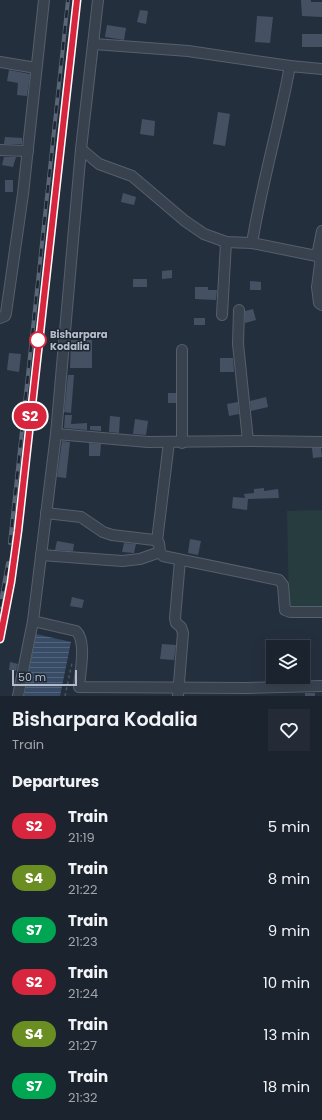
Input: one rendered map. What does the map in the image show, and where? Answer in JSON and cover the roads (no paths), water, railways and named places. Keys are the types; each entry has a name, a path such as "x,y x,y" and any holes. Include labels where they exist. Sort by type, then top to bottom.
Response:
{"street":[{"path":"0,318 5,316 6,313 17,247 44,0"},
{"path":"18,696 34,619 56,434 81,149 98,0"},
{"path":"94,44 188,50 290,66 322,69"},
{"path":"0,62 36,68"},
{"path":"252,243 260,196 282,111 290,66"},
{"path":"81,149 99,164 132,176 184,221 204,234 226,242 252,243 320,257"},
{"path":"0,150 28,151"},
{"path":"322,231 316,293 319,303 322,305"},
{"path":"222,315 226,242"},
{"path":"239,310 238,344 248,441"},
{"path":"182,350 182,442"},
{"path":"56,434 169,442 322,442"},
{"path":"169,442 157,541 160,546 160,552 163,556 279,580 283,585 286,610 290,612 322,612"},
{"path":"46,513 81,517 103,532 112,535 157,541"},
{"path":"41,555 122,561 140,559 160,552"},
{"path":"178,692 183,637 176,621 180,560"},
{"path":"34,619 76,631 79,634 82,643 77,687 178,692 322,686"}],"water":[{"path":"36,634 71,642 60,696 24,696"}],"railway":[{"path":"10,543 68,0"},
{"path":"0,639 11,582 18,531 77,0"},
{"path":"0,607 8,563"}],"train":[{"name":"S2","path":"0,639 11,582 18,531 77,0"}],"place":[{"name":"Bisharpara Kodalia","path":"38,340"}]}
